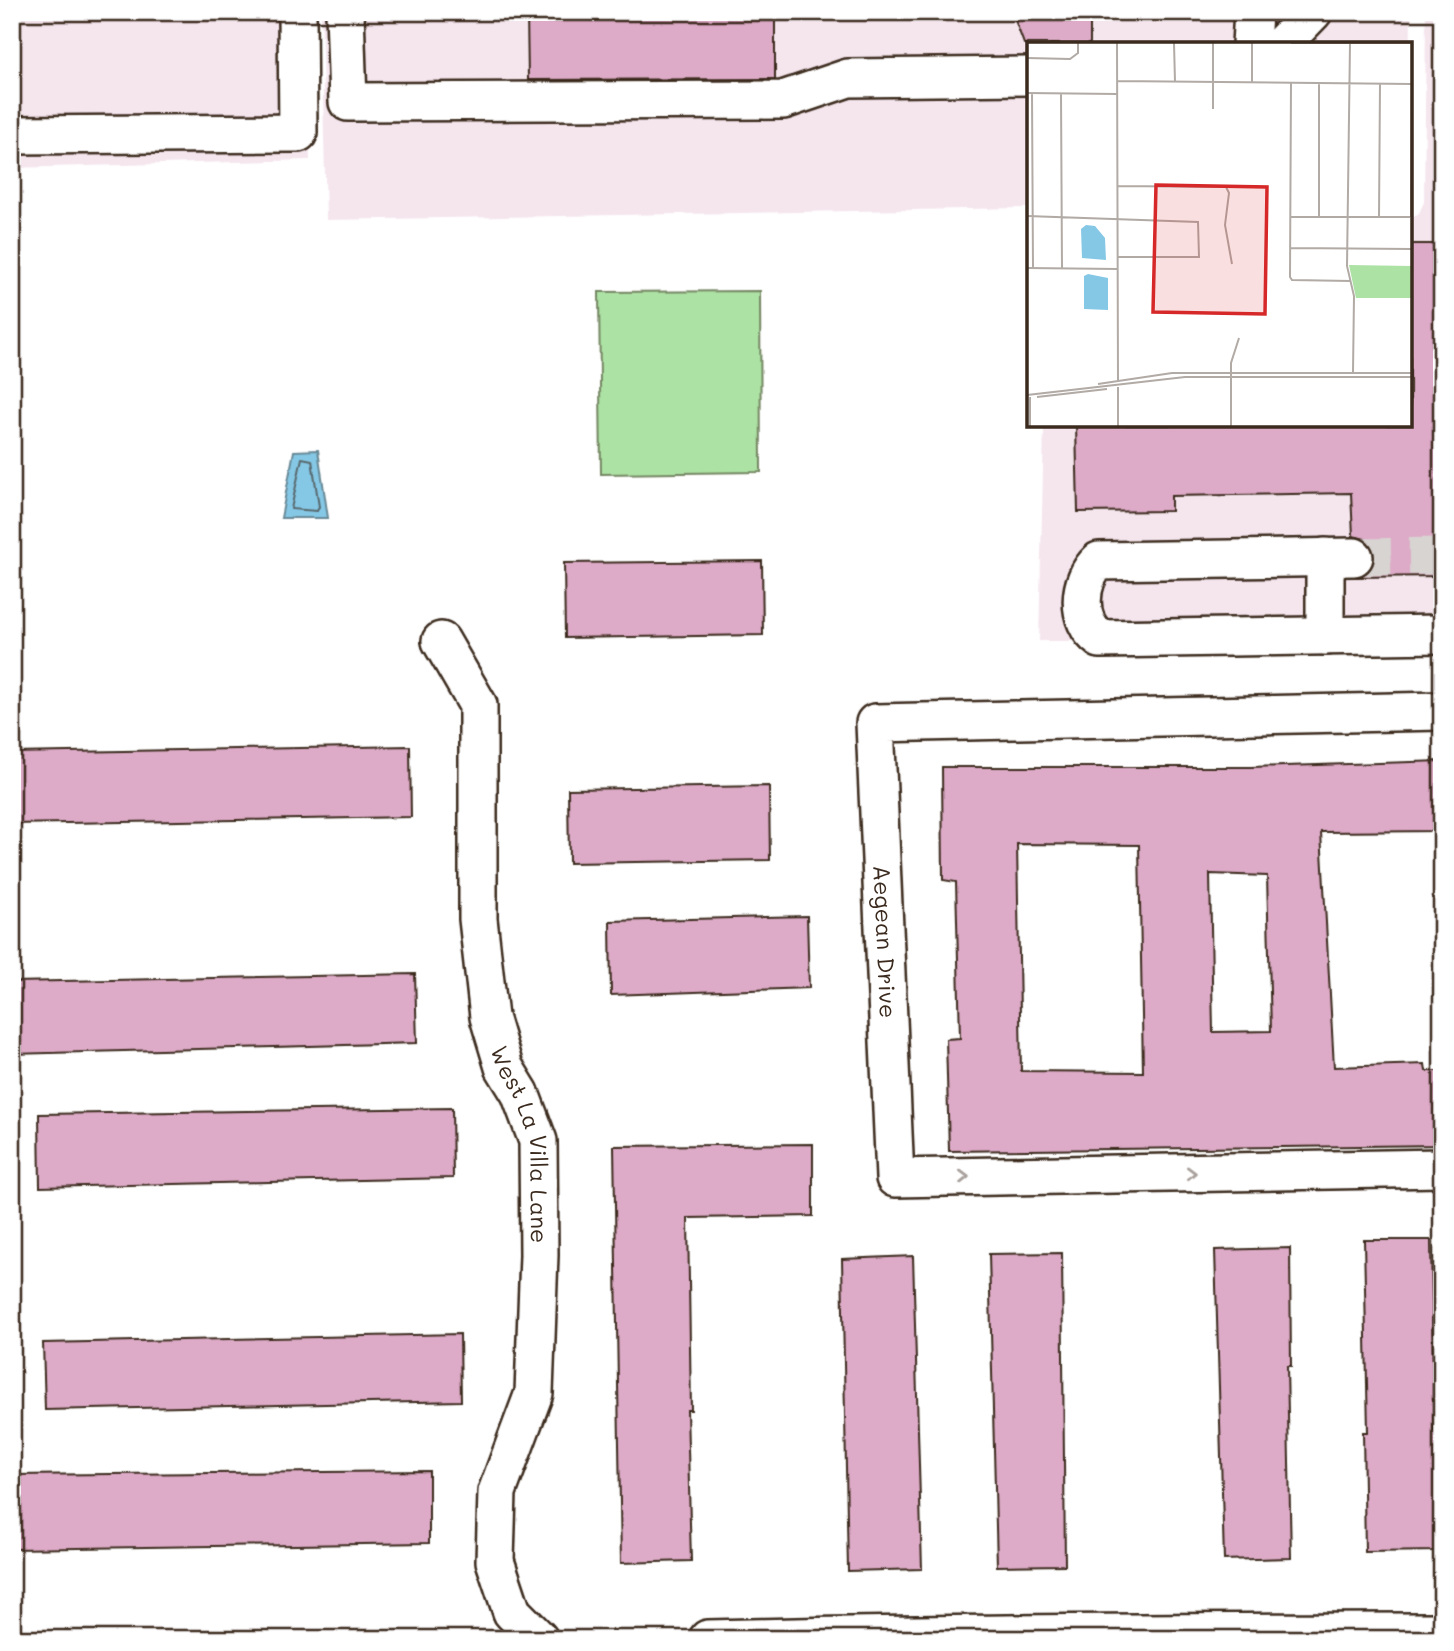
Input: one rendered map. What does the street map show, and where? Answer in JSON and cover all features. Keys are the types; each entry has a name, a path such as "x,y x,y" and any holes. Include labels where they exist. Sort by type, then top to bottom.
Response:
{"street":[{"path":"12,135 298,133 297,12"},
{"path":"345,12 348,102 783,100 848,78 1027,76"},
{"path":"1251,42 1253,12"},
{"path":"1284,42 1313,12"},
{"path":"1325,636 1339,557 1100,561 1088,572 1084,587 1084,619 1089,631 1100,639 1325,636 1442,634"},
{"name":"West La Villa Lane","path":"441,641 478,705 478,919 489,1017 504,1067 520,1093 538,1141 539,1255 534,1393 497,1492 495,1561 512,1612 539,1639"},
{"name":"Aegean Drive","path":"1442,712 875,723 895,1178 1442,1168"},
{"path":"708,1639 958,1633 1141,1635 1442,1632"}],"shaded area":[{"path":"12,12 307,12 310,160 12,168"},
{"path":"321,12 1411,12 1411,42 1027,42 1027,208 326,220"},
{"path":"1426,12 1442,12 1442,641 1039,641 1044,427 1412,427 1412,217 1418,215 1424,202"}],"green space":[{"path":"760,291 761,472 601,474 599,292"}],"water":[{"path":"318,450 328,518 281,518 294,451"}],"building":[{"path":"527,12 775,12 775,79 528,80"},
{"path":"1012,12 1090,12 1090,42 1024,44"},
{"path":"1412,244 1442,244 1442,576 1357,577 1372,568 1375,556 1365,539 1353,536 1351,493 1171,496 1171,511 1078,512 1076,427 1412,427"},
{"path":"762,561 763,635 565,638 564,563"},
{"path":"410,746 411,817 12,824 12,753"},
{"path":"1442,761 1442,831 1321,832 1334,1067 1425,1064 1426,1071 1442,1071 1442,1145 949,1151 946,1039 960,1038 956,882 943,880 942,767 1251,767","holes":["1017,844 1139,845 1143,1072 1021,1071","1210,874 1267,876 1271,1031 1213,1032"]},
{"path":"769,786 770,860 569,863 568,789"},
{"path":"807,916 809,988 611,995 610,921"},
{"path":"415,974 417,1043 12,1054 12,982"},
{"path":"452,1108 453,1178 40,1187 39,1114"},
{"path":"813,1144 813,1216 688,1218 691,1410 687,1410 691,1561 621,1563 614,1146"},
{"path":"1364,1240 1431,1240 1434,1431 1439,1431 1441,1551 1365,1552 1363,1432 1368,1432"},
{"path":"1290,1248 1291,1366 1287,1366 1291,1558 1224,1560 1215,1250"},
{"path":"1062,1253 1065,1565 997,1566 989,1254"},
{"path":"913,1256 922,1569 848,1571 842,1259"},
{"path":"460,1334 461,1401 45,1410 43,1343"},
{"path":"429,1471 429,1543 12,1549 12,1475"}],"tunnel":[{"path":"1354,557 1442,556"}]}
